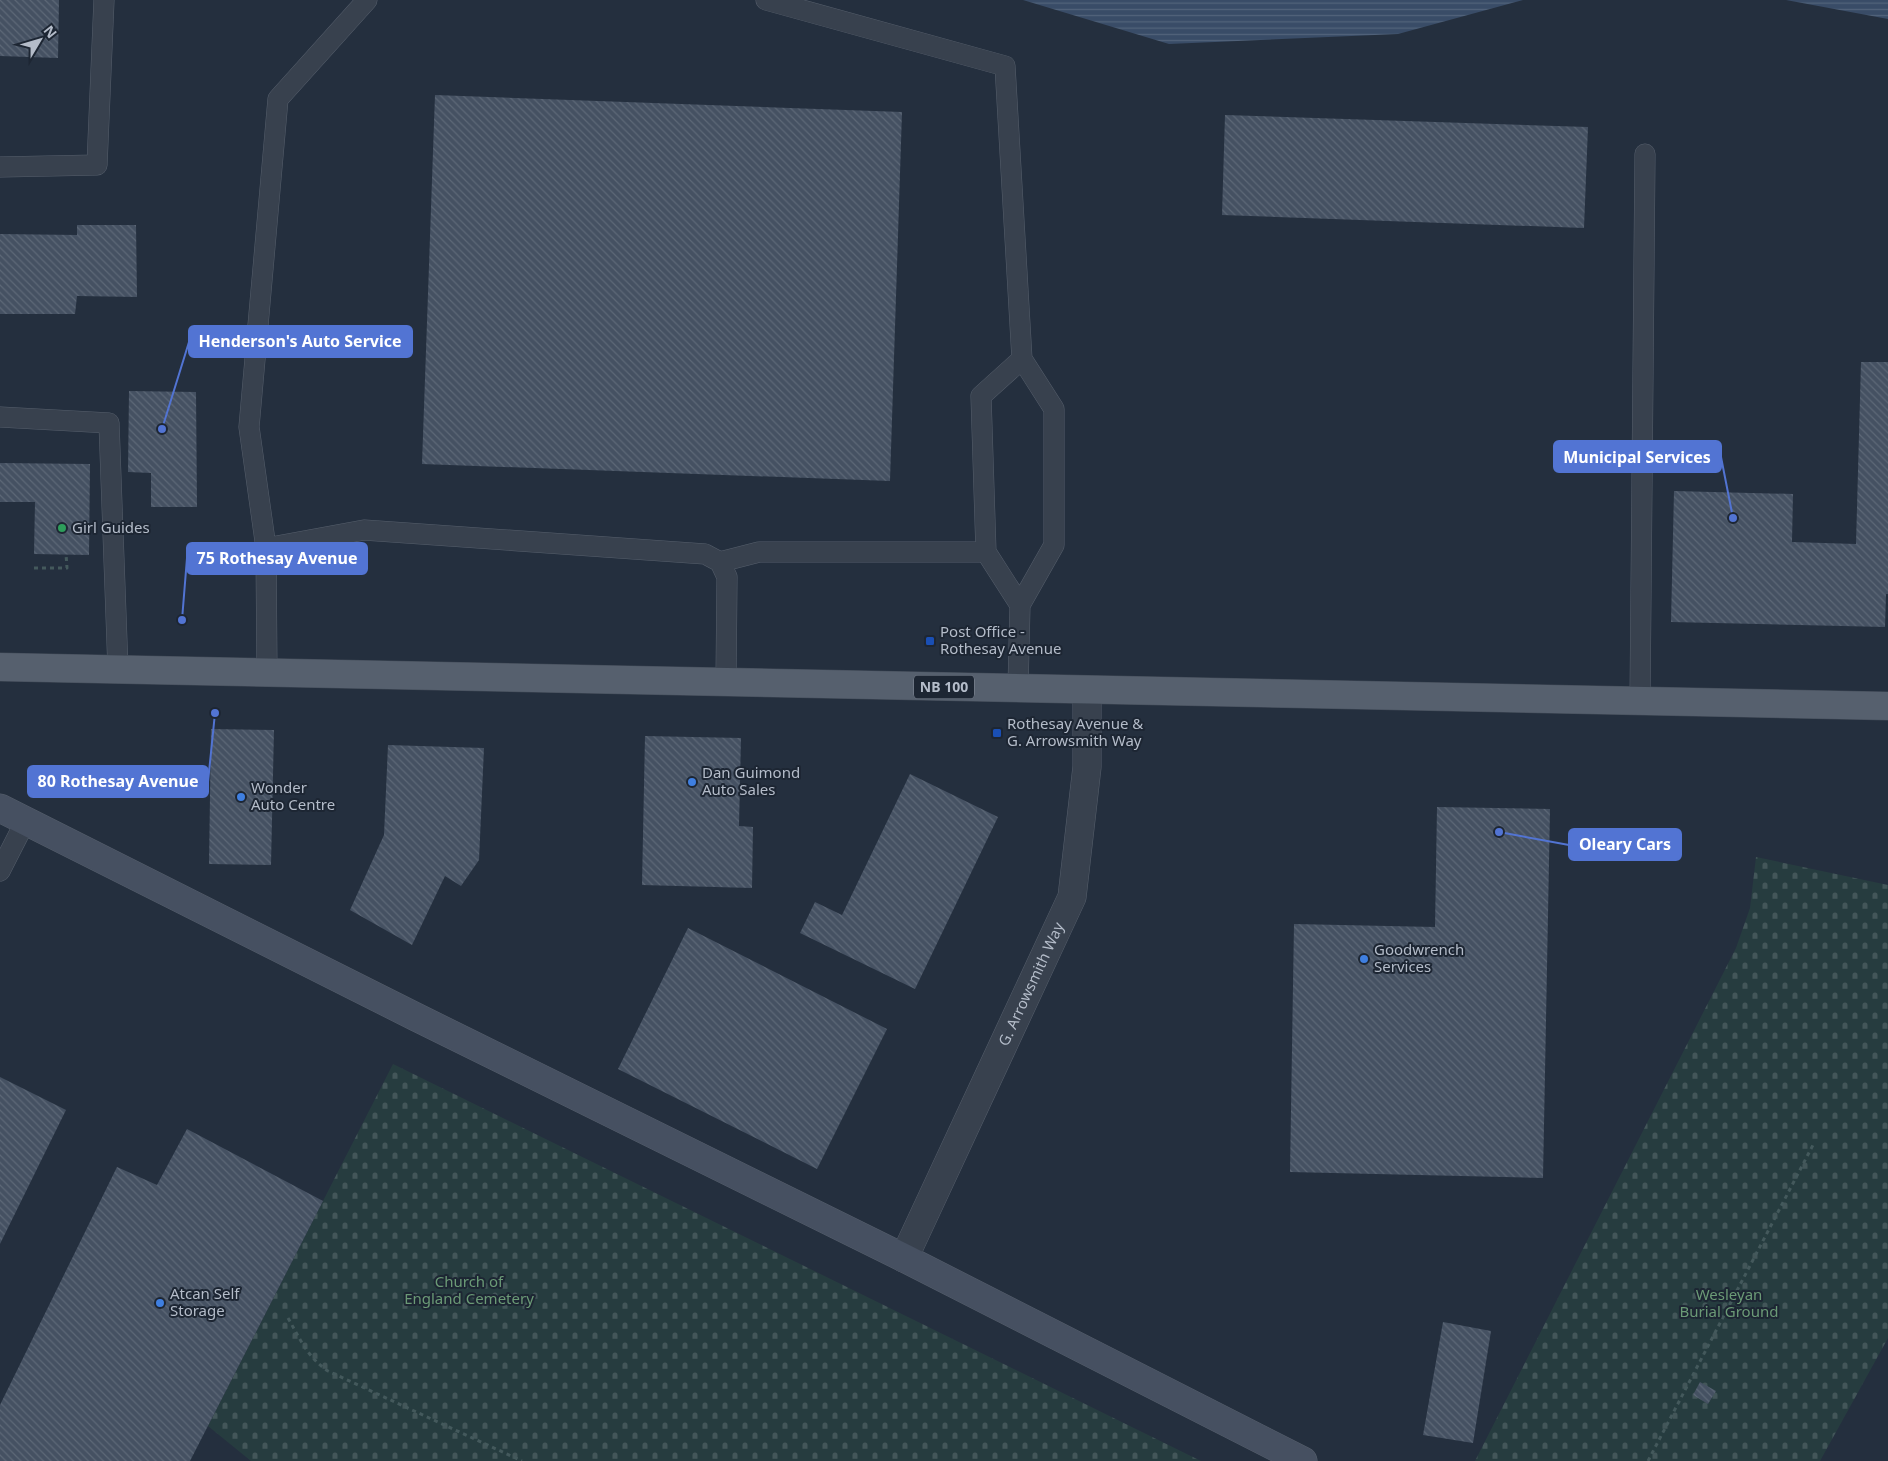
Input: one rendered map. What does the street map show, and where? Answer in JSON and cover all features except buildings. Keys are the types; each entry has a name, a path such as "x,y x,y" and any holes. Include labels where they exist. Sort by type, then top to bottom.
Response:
{"main road":[{"name":"NB 100","path":"0,667 1888,706"},
{"path":"0,808 904,1258 1303,1461"}],"street":[{"name":"G. Arrowsmith Way","path":"904,1258 1072,897 1087,767 1087,690"}],"lane":[{"path":"0,167 97,164 104,0"},
{"path":"268,673 266,548 249,427 278,100 367,0"},
{"path":"766,0 1006,66 1022,359 1054,409 1054,546 1020,605 1018,688"},
{"path":"1640,701 1645,154"},
{"path":"1020,605 986,552 982,396 1022,359"},
{"path":"0,417 109,423 118,670"},
{"path":"266,548 364,530 705,554 720,562 727,577 726,682"},
{"path":"720,562 759,552 986,552"},
{"path":"0,871 25,822"}],"path":[{"path":"34,568 67,568 66,554"},
{"path":"1648,1461 1813,1145"},
{"path":"288,1318 306,1351 316,1363 328,1371 522,1461"}],"green space":[{"name":"Wesleyan Burial Ground","path":"1756,857 1888,885 1888,1338 1820,1461 1475,1461 1736,948 1750,908"},
{"name":"Church of England Cemetery","path":"393,1064 1201,1461 251,1461 208,1426"}],"water":[{"path":"1023,0 1523,0 1398,34 1169,44"},
{"path":"1786,0 1888,0 1888,19"}],"place":[{"name":"Henderson's Auto Service","path":"162,429"},
{"name":"Municipal Services","path":"1733,518"},
{"name":"Girl Guides","path":"62,528"},
{"name":"75 Rothesay Avenue","path":"182,620"},
{"name":"Post Office - Rothesay Avenue","path":"930,641"},
{"name":"80 Rothesay Avenue","path":"215,713"},
{"name":"Rothesay Avenue & G. Arrowsmith Way","path":"997,733"},
{"name":"Dan Guimond Auto Sales","path":"692,782"},
{"name":"Wonder Auto Centre","path":"241,797"},
{"name":"Oleary Cars","path":"1499,832"},
{"name":"Goodwrench Services","path":"1364,959"},
{"name":"Atcan Self Storage","path":"160,1303"}]}
